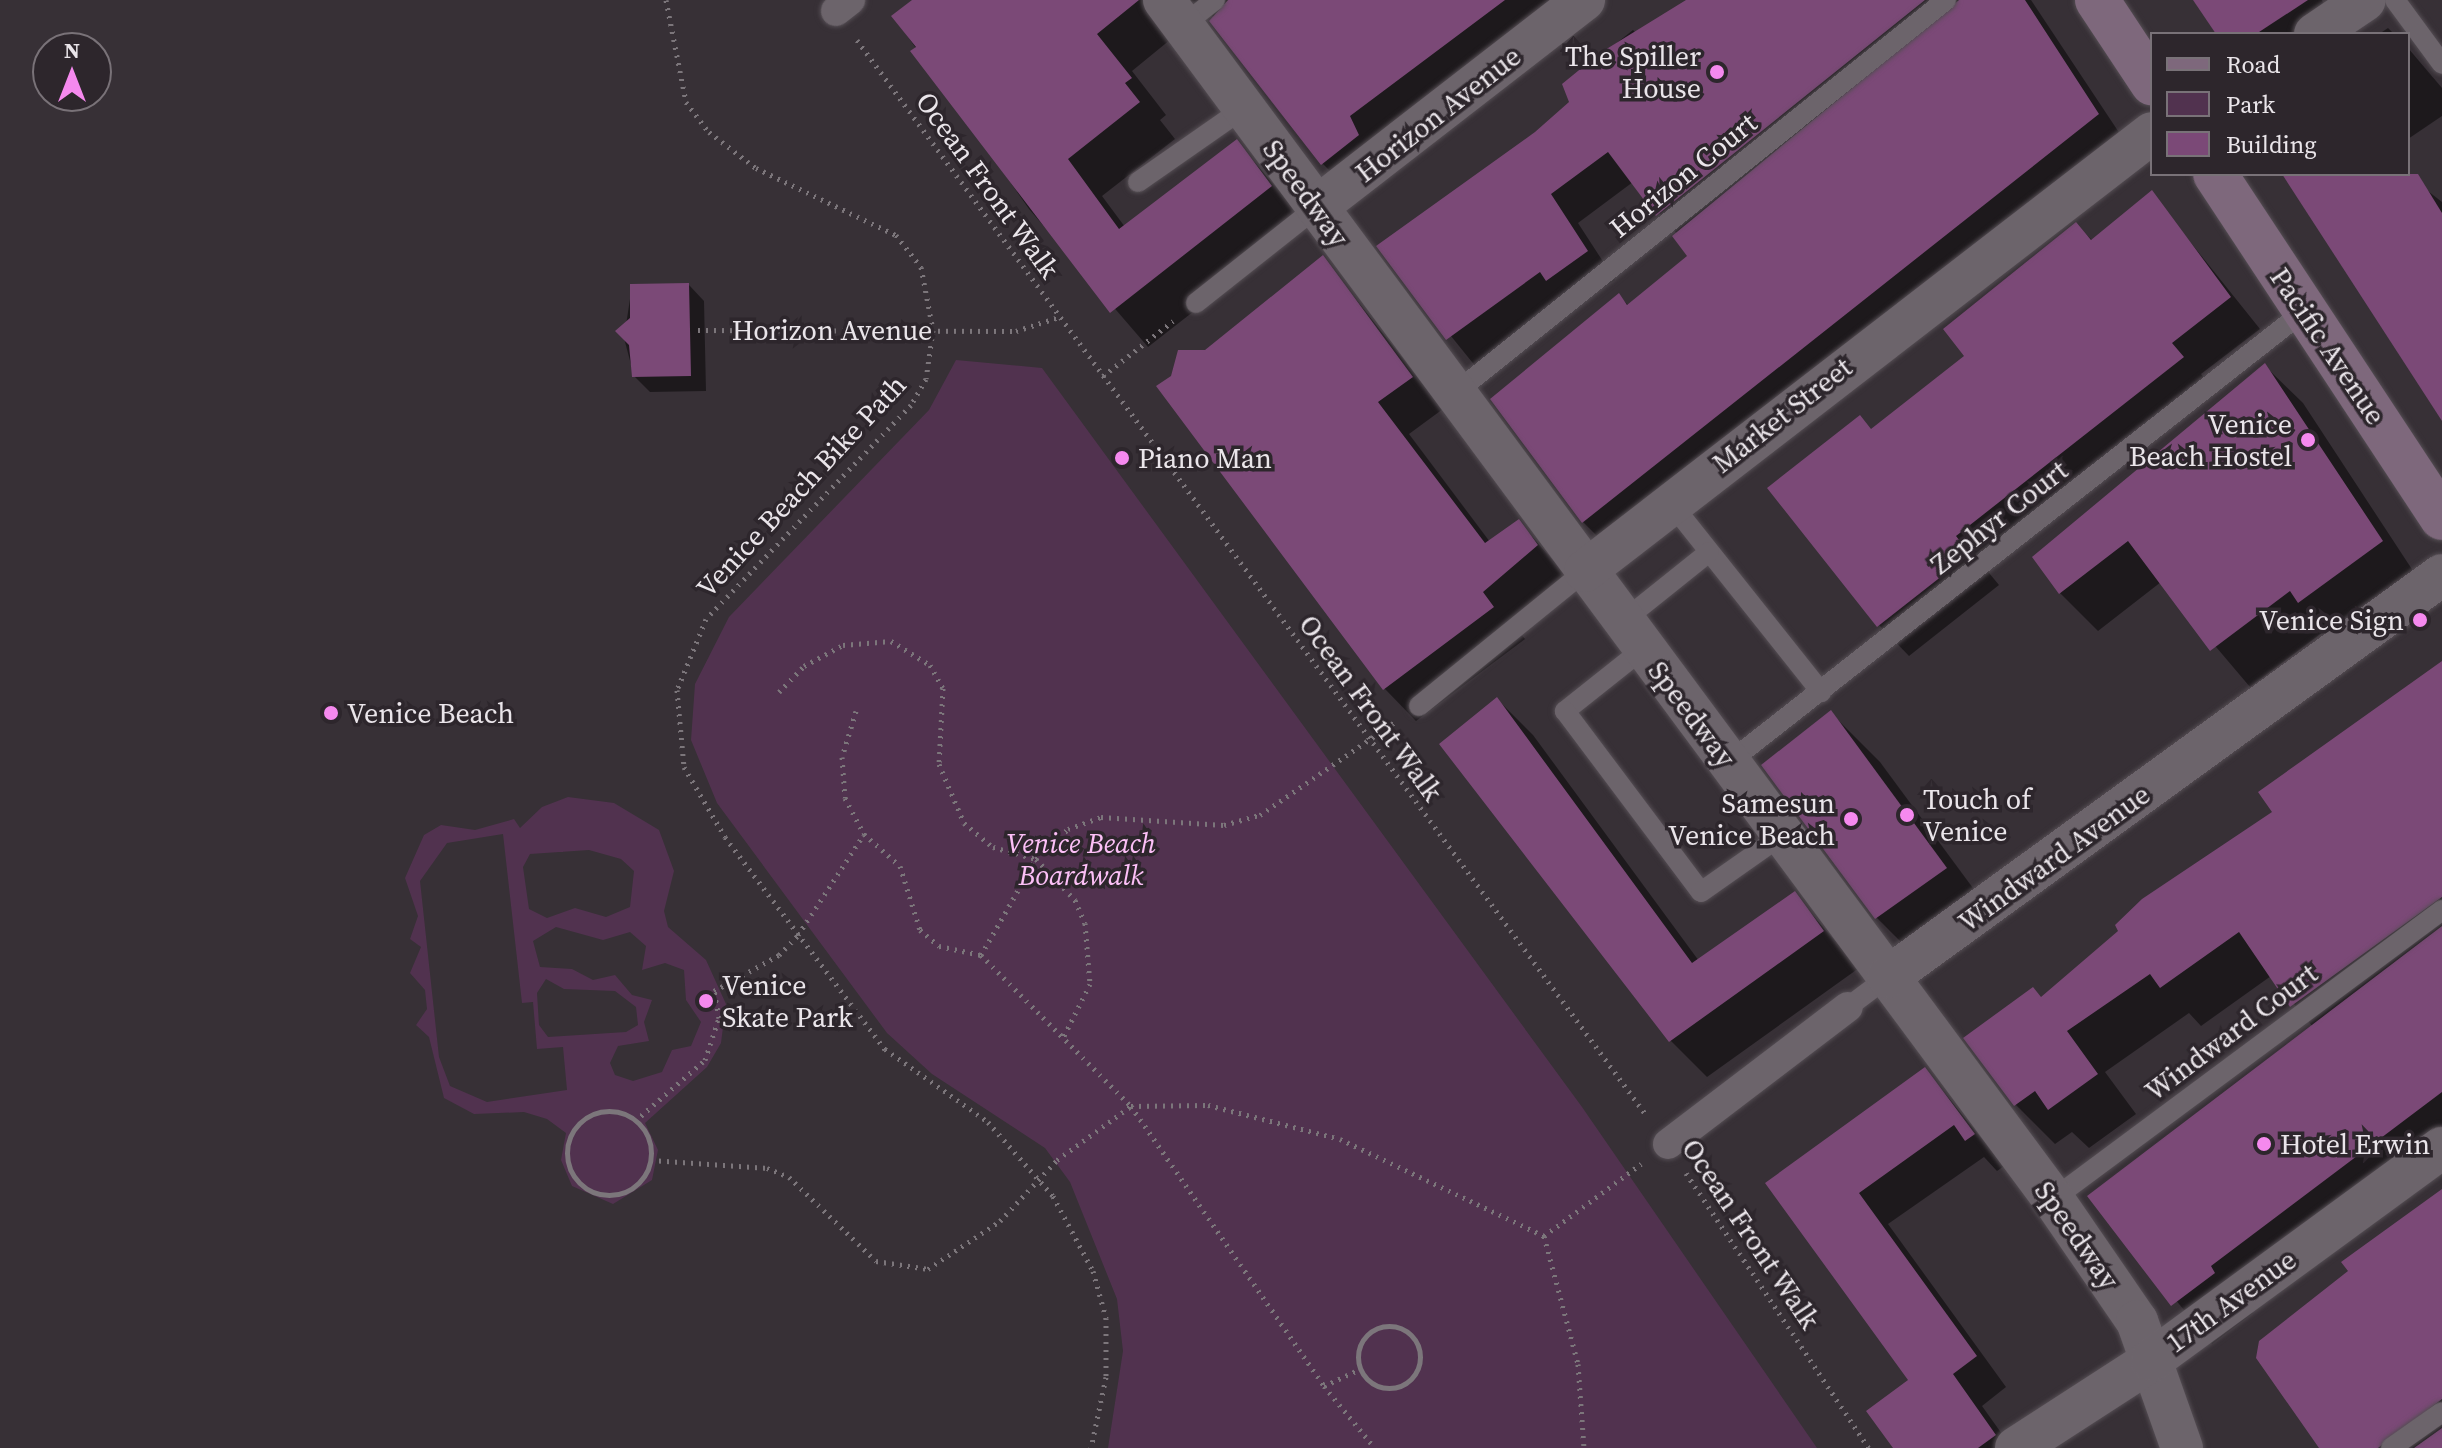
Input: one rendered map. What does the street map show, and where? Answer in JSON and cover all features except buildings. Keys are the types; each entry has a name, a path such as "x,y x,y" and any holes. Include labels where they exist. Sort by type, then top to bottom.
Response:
{"main road":[{"path":"2097,0 2150,80"},
{"name":"Pacific Avenue","path":"2216,176 2303,312 2442,518"}],"street":[{"name":"Horizon Avenue","path":"1317,207 1584,0"},
{"path":"2318,32 2365,0"},
{"name":"Speedway","path":"1173,13 2053,1199 2137,1321 2182,1448"},
{"name":"Market Street","path":"1585,571 1670,502 2150,135"},
{"name":"Windward Avenue","path":"1888,977 2442,575"},
{"name":"Windward Avenue","path":"1668,1144 1848,1007"},
{"name":"17th Avenue","path":"2016,1448 2152,1360 2442,1148"}],"lane":[{"path":"1173,13 1215,0"},
{"name":"Horizon Court","path":"1455,393 1946,0"},
{"path":"2395,0 2442,64"},
{"path":"1138,182 1244,108"},
{"name":"Horizon Avenue","path":"1196,303 1317,207"},
{"name":"Zephyr Court","path":"1728,763 2303,312"},
{"path":"1670,502 1821,692"},
{"path":"1709,552 1565,711 1701,892 1782,835"},
{"name":"Market Street","path":"1419,706 1585,571"},
{"name":"Windward Court","path":"2053,1199 2442,910"},
{"name":"Windward Avenue","path":"1848,1007 1888,977"},
{"path":"2391,1448 2442,1412"}],"path":[{"name":"Venice Beach Bike Path","path":"666,0 686,102 709,132 756,168 896,235 921,267 933,330 926,379 911,405 729,589 687,655 677,690 675,728 695,790 798,935 903,1068 988,1122 1041,1176 1093,1271 1106,1318 1106,1377 1091,1448"},
{"name":"Ocean Front Walk","path":"843,5 1059,317 1668,1144 1869,1448"},
{"path":"1103,376 1196,303"},
{"name":"Horizon Avenue","path":"698,330 1016,331 1059,317"},
{"path":"779,692 804,666 843,645 891,641 921,656 943,688 939,764 964,823 993,847 1036,859 1075,900 1092,945 1090,984 1063,1038"},
{"path":"856,711 842,757 845,798 864,834 900,866 927,939 981,955 1131,1106 1324,1386 1375,1448"},
{"path":"981,955 1036,859 1068,829 1101,817 1224,825 1260,815 1370,740"},
{"path":"635,1121 705,1060 719,1018 714,991 772,959 798,935 864,834"},
{"path":"651,1160 767,1168 789,1177 876,1261 928,1269 1000,1221 1041,1176 1131,1106 1208,1105 1340,1139 1544,1236 1578,1364 1584,1448"},
{"path":"606,1112 635,1121 650,1142 651,1160 640,1182 615,1195 589,1189 571,1170 568,1144 582,1122 606,1112"},
{"path":"1544,1236 1668,1144"},
{"path":"1403,1329 1417,1344 1416,1373 1401,1385 1373,1383 1360,1369 1358,1348 1371,1331 1403,1329"},
{"path":"1324,1386 1360,1369"}],"green space":[{"name":"Venice Beach Boardwalk","path":"956,360 1042,368 1582,1107 1817,1448 1108,1448 1123,1351 1117,1299 1070,1182 1045,1148 932,1074 887,1033 717,803 691,740 695,684 729,617 929,410"},
{"name":"Venice Skate Park","path":"568,797 614,803 659,830 674,871 664,911 668,927 706,960 726,1004 721,1043 707,1067 645,1123 658,1150 652,1180 613,1204 572,1186 561,1160 566,1133 547,1119 524,1112 474,1114 444,1098 429,1037 416,1025 427,1009 425,990 410,973 421,947 410,939 418,916 405,878 424,835 441,825 475,830 514,819 520,828 542,807","holes":["503,834 522,1003 533,1002 537,1049 563,1047 567,1090 487,1102 450,1086 439,1057 420,881 447,843","589,850 621,859 634,871 630,907 606,917 575,908 547,918 529,909 523,867 530,854","556,927 603,940 630,932 646,946 642,970 665,963 684,970 686,1000 701,1022 691,1046 672,1050 662,1072 633,1081 615,1075 610,1063 618,1046 649,1041 644,1022 652,1000 632,995 615,975 593,980 572,969 540,967 533,941","546,979 564,989 615,991 636,1007 638,1025 626,1032 548,1037 539,1025 537,993"]}],"place":[{"name":"The Spiller House","path":"1717,72"},
{"name":"Venice Beach Hostel","path":"2308,440"},
{"name":"Piano Man","path":"1122,458"},
{"name":"Venice Sign","path":"2420,620"},
{"name":"Venice Beach","path":"331,713"},
{"name":"Touch of Venice","path":"1907,815"},
{"name":"Samesun Venice Beach","path":"1851,819"},
{"name":"Venice Skate Park","path":"706,1001"},
{"name":"Hotel Erwin","path":"2264,1144"}]}
